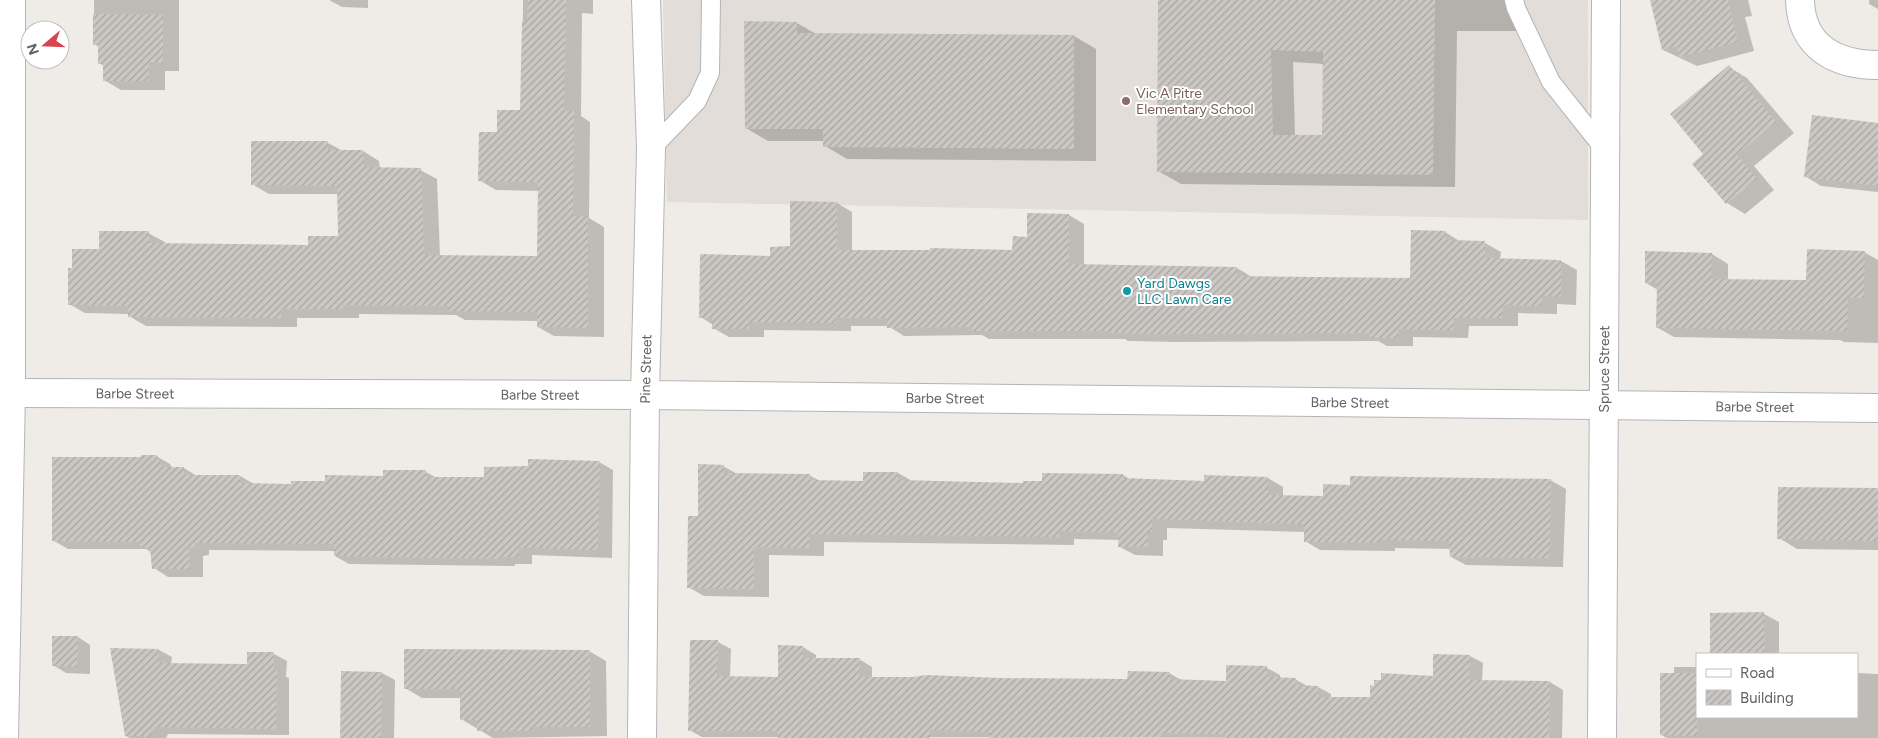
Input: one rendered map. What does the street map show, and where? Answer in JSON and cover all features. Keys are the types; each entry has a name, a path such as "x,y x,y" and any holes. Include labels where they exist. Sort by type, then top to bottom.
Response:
{"street":[{"path":"4,738 11,393 10,0"},
{"name":"Pine Street","path":"642,738 645,395 651,149 646,0"},
{"name":"Spruce Street","path":"1602,738 1606,0"},
{"path":"1800,0 1800,10 1807,32 1820,48 1837,59 1860,65 1878,65"},
{"name":"Barbe Street","path":"11,393 645,395 1878,408"}],"lane":[{"path":"651,149 697,101 710,73 712,0"},
{"path":"1514,0 1551,82 1605,150"}],"shaded area":[{"name":"Vic A Pitre Elementary School","path":"663,0 1588,0 1588,220 667,202"}],"building":[{"path":"528,0 566,0 564,111 574,111 573,216 588,216 588,328 537,327 537,312 448,311 448,306 343,305 343,309 281,309 281,318 128,317 128,306 68,305 68,268 72,268 72,249 99,249 99,231 149,231 149,243 308,245 308,236 338,236 337,186 251,185 251,141 328,141 328,150 363,150 364,167 421,168 424,255 537,256 538,182 478,181 479,132 497,132 497,110 520,110 522,21 527,21"},
{"path":"1158,0 1435,0 1433,175 1157,172","holes":["1271,50 1323,52 1322,135 1273,135"]},
{"path":"1650,0 1728,0 1738,42 1679,57 1677,46 1662,50"},
{"path":"93,14 163,15 163,63 149,62 148,81 103,81 103,64 98,64 98,45 93,45"},
{"path":"744,21 797,22 797,33 1074,35 1074,149 823,147 823,129 745,129"},
{"path":"1729,65 1776,122 1737,155 1757,179 1726,204 1692,164 1703,154 1670,114"},
{"path":"1812,115 1878,123 1878,186 1804,177"},
{"path":"790,201 837,202 837,250 930,250 930,248 1012,250 1013,236 1027,237 1027,213 1069,214 1069,264 1237,267 1237,276 1410,278 1411,230 1446,231 1446,240 1485,241 1485,258 1561,260 1561,297 1542,296 1542,306 1503,305 1502,318 1454,318 1453,330 1398,329 1398,338 1370,338 1370,333 1159,334 1111,333 1111,331 972,331 972,327 887,328 887,318 836,318 836,323 749,322 749,329 712,329 712,318 699,318 700,254 770,256 770,247 790,246"},
{"path":"1807,249 1865,251 1864,298 1848,298 1847,331 1656,328 1657,283 1645,283 1645,251 1712,253 1711,279 1806,280"},
{"path":"142,455 157,455 162,467 184,467 184,475 240,475 240,483 291,484 291,481 325,481 325,475 383,476 383,470 426,470 426,477 484,477 484,467 528,466 528,459 600,461 598,550 519,548 519,557 502,557 502,559 334,556 334,544 195,543 195,547 189,548 190,569 152,569 150,548 140,547 140,542 52,541 52,457 140,457"},
{"path":"698,464 724,465 724,473 810,474 810,480 863,481 863,472 898,472 898,480 1023,483 1023,481 1042,481 1042,473 1123,474 1123,478 1204,481 1204,475 1268,477 1268,493 1271,493 1271,495 1323,496 1323,484 1350,485 1350,476 1551,479 1550,541 1548,558 1450,557 1449,541 1380,540 1380,543 1304,542 1304,524 1152,519 1152,532 1148,532 1148,547 1118,547 1119,532 1059,531 1059,537 809,534 809,548 754,547 754,589 687,588 688,516 698,516"},
{"path":"1778,487 1878,488 1878,541 1777,539"},
{"path":"1764,612 1765,653 1710,653 1710,613"},
{"path":"52,636 78,636 77,667 52,666"},
{"path":"690,640 718,640 717,676 778,677 778,645 803,646 803,658 860,658 859,677 913,677 926,675 1001,678 1127,679 1128,671 1170,672 1170,679 1226,681 1226,665 1267,666 1267,677 1296,678 1295,685 1318,686 1319,697 1370,697 1370,685 1374,686 1374,680 1381,680 1381,673 1433,676 1433,654 1470,655 1469,680 1550,681 1549,738 1225,738 1225,734 1161,733 1161,737 990,738 990,732 930,730 930,738 778,738 778,731 688,731"},
{"path":"110,648 159,649 159,663 247,664 247,652 274,652 274,669 277,670 276,729 155,727 150,737 125,736"},
{"path":"404,649 590,650 590,727 532,727 532,731 477,731 477,720 460,720 460,689 404,689"},
{"path":"341,671 382,672 381,738 340,738"},
{"path":"1660,673 1696,673 1697,736 1660,735"}],"place":[{"name":"Vic A Pitre Elementary School","path":"1126,101"},
{"name":"Yard Dawgs LLC Lawn Care","path":"1127,291"}]}
